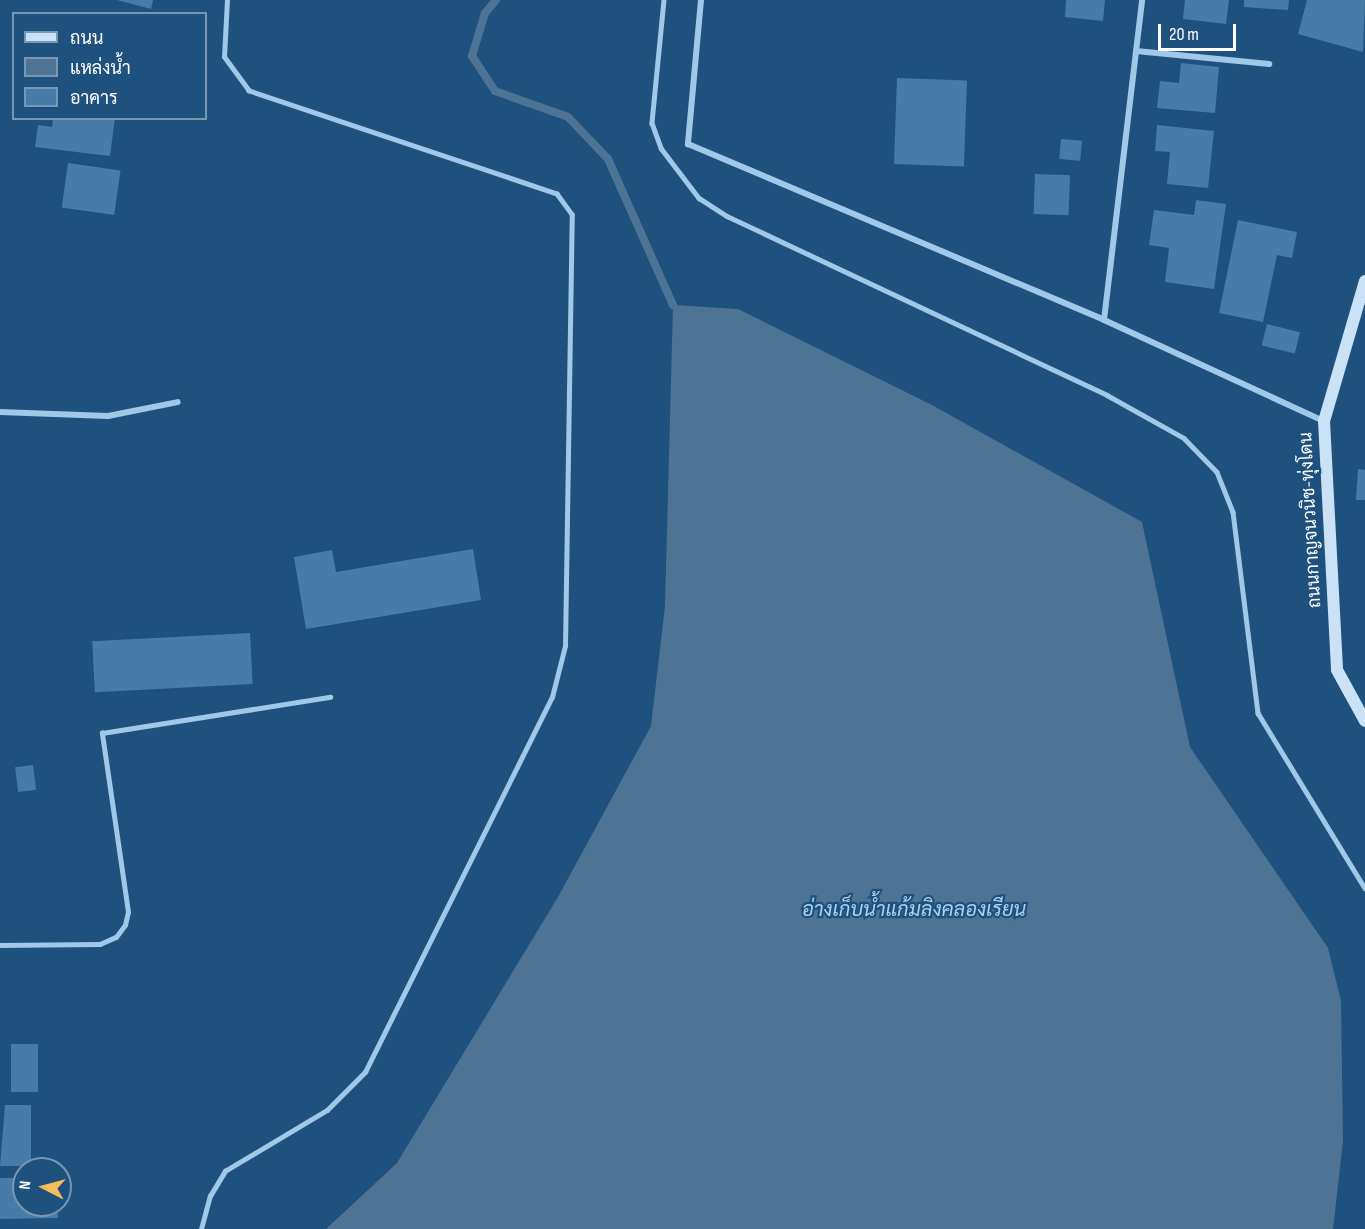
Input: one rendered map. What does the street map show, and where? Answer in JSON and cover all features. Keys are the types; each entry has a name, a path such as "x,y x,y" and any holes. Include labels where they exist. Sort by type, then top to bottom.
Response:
{"street":[{"path":"701,0 688,144 1104,320 1324,421"},
{"path":"1104,320 1142,0"},
{"path":"1136,51 1269,64"},
{"name":"ถนนกาญจนวนิช-ทุ่งโดน","path":"1365,280 1324,421 1337,670 1365,721"},
{"path":"0,412 108,416 178,402"}],"lane":[{"path":"201,1229 210,1197 225,1171 327,1110 364,1072 552,698 565,646 572,215 557,194 249,91 224,57 227,0"},
{"path":"664,0 652,123 661,148 699,198 727,216 1107,394 1184,438 1217,472 1227,489 1236,532 1258,713 1365,888"},
{"path":"0,945 100,944 116,937 125,925 128,912 102,733 330,697"}],"water":[{"name":"อ่างเก็บน้ำแก้มลิงคลองเรียน","path":"673,305 738,309 932,405 1142,522 1190,747 1328,948 1341,1001 1343,1141 1333,1229 326,1229 397,1163 558,897 651,726 665,606"}],"building":[{"path":"117,0 153,0 151,9"},
{"path":"1066,0 1105,0 1103,21 1065,17"},
{"path":"1185,0 1229,0 1226,24 1183,19"},
{"path":"1244,0 1289,0 1288,10 1244,7"},
{"path":"1307,0 1365,0 1363,52 1298,34"},
{"path":"1181,63 1219,67 1215,113 1157,108 1160,81 1179,83"},
{"path":"897,78 967,80 964,166 894,164"},
{"path":"53,120 115,120 110,156 35,147 38,125 52,127"},
{"path":"1157,125 1214,131 1208,188 1167,184 1170,152 1155,151"},
{"path":"1061,139 1082,141 1080,161 1059,159"},
{"path":"68,163 120,170 114,215 62,208"},
{"path":"1035,174 1070,175 1069,215 1034,214"},
{"path":"1196,200 1226,204 1214,289 1165,282 1169,248 1149,245 1154,210 1194,215"},
{"path":"1238,220 1297,232 1292,258 1277,255 1263,322 1219,313"},
{"path":"1267,324 1300,332 1295,354 1262,345"},
{"path":"1358,469 1365,470 1365,500 1356,500"},
{"path":"473,549 481,600 306,629 294,557 332,550 336,572"},
{"path":"250,633 253,684 95,692 92,641"},
{"path":"33,765 36,790 18,792 15,767"},
{"path":"11,1044 38,1044 38,1092 11,1092"},
{"path":"5,1105 31,1105 31,1157 12,1157 12,1166 0,1166"},
{"path":"0,1178 12,1178 12,1217 58,1218 0,1219"}],"waterway":[{"path":"496,0 485,13 472,56 495,91 568,117 608,159 673,305"}]}
